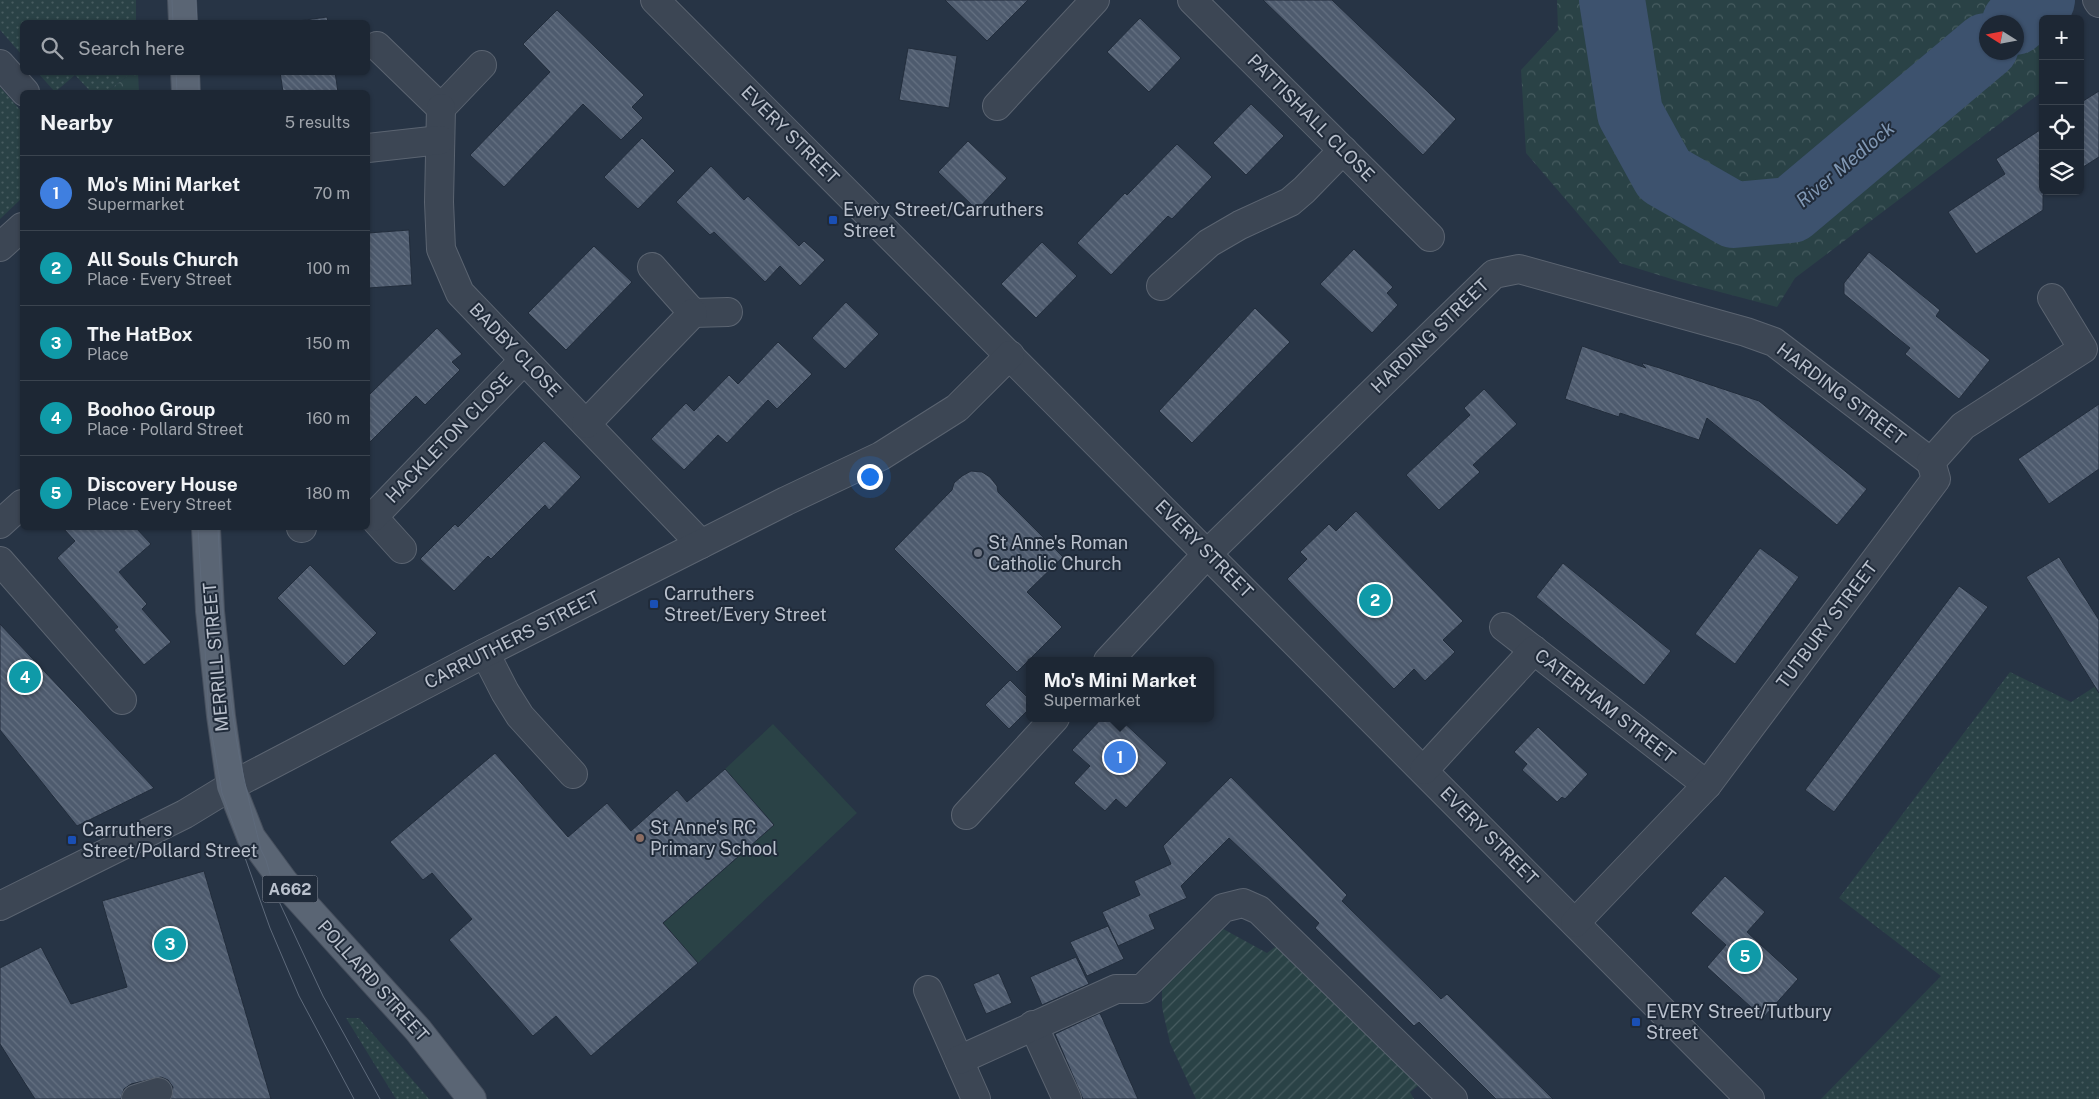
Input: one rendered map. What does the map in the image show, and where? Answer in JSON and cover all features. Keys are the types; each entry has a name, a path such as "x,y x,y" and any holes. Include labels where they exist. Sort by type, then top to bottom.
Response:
{"main road":[{"path":"182,0 183,20"},
{"path":"186,75 186,90"},
{"name":"MERRILL STREET","path":"206,530 210,611 221,716 231,786"},
{"name":"POLLARD STREET","path":"231,786 251,837 284,882 418,1030 472,1099"}],"street":[{"name":"EVERY STREET","path":"655,0 1750,1099"},
{"path":"997,106 1095,0"},
{"name":"PATTISHALL CLOSE","path":"1192,0 1430,237"},
{"path":"376,46 441,108 482,65"},
{"path":"0,64 23,90"},
{"name":"BADBY CLOSE","path":"441,108 439,202 442,249 460,293 701,544"},
{"path":"370,148 440,140"},
{"path":"1161,286 1209,243 1240,225 1290,202 1343,150"},
{"path":"0,247 20,229"},
{"path":"652,268 693,313"},
{"name":"HARDING STREET","path":"1112,657 1208,553 1494,274 1518,269 1746,332 1774,342 1931,462"},
{"path":"1931,462 1963,426 2083,349 2052,298"},
{"path":"586,424 693,313 728,312"},
{"name":"CARRUTHERS STREET","path":"0,906 185,814 231,786 485,653 786,501 881,456 957,408 1010,355"},
{"name":"HACKLETON CLOSE","path":"370,516 524,360"},
{"name":"TUTBURY STREET","path":"1575,923 1707,785 1936,479 1931,462"},
{"path":"0,524 20,506"},
{"path":"370,516 402,549"},
{"path":"0,561 122,700"},
{"name":"CATERHAM STREET","path":"1504,626 1707,785"},
{"path":"1424,770 1534,650"},
{"path":"485,653 520,716 573,774"},
{"path":"966,815 1051,722"},
{"path":"959,1060 1116,989 1142,989 1223,908 1244,903 1259,910 1453,1099"},
{"path":"928,990 976,1099"},
{"path":"1033,1025 1067,1099"}],"green space":[{"path":"0,0 136,0 136,20 20,20 20,53 0,30"},
{"path":"1557,0 2043,0 2052,15 2039,15 2039,94 1795,278 1777,307 1678,281 1620,263 1526,153 1521,70 1558,30"},
{"path":"40,75 75,75 57,90 53,90"},
{"path":"75,75 129,75 109,90 89,90"},
{"path":"129,75 138,75 139,90 109,90"},
{"path":"0,87 20,110 20,200 0,219"},
{"path":"2010,672 2071,702 2099,684 2099,1099 1821,1099 1941,976 1839,898"},
{"path":"773,724 857,813 698,963 663,923 774,825 725,769"},
{"path":"1216,925 1267,953 1283,941 1423,1082 1410,1092 1414,1099 1196,1099 1170,1043 1162,1007 1162,979"},
{"path":"346,1018 359,1018 429,1099 396,1099"}],"building":[{"path":"945,0 1028,0 987,41"},
{"path":"1263,0 1332,0 1456,119 1423,155"},
{"path":"557,10 644,95 632,107 643,118 621,140 583,104 504,187 470,155 550,72 523,44"},
{"path":"327,17 328,20 305,20"},
{"path":"1140,18 1181,58 1149,92 1107,52"},
{"path":"908,48 957,56 949,108 899,100"},
{"path":"280,75 335,75 338,90 283,90"},
{"path":"2099,91 2099,157 2084,166 2084,105 2084,100"},
{"path":"1251,104 1284,136 1246,175 1213,143"},
{"path":"2039,131 2039,195 2043,195 2043,210 1976,254 1948,212 2005,174 1996,159"},
{"path":"642,138 675,171 638,209 604,177"},
{"path":"968,141 1007,178 977,210 938,172"},
{"path":"1177,144 1212,177 1172,219 1168,216 1111,275 1077,243 1125,193 1127,195"},
{"path":"711,166 744,200 748,196 799,246 804,241 825,260 800,286 780,266 765,282 714,232 710,235 676,202"},
{"path":"409,230 412,285 370,288 370,233"},
{"path":"1042,242 1077,276 1036,318 1001,284"},
{"path":"594,246 632,282 566,350 528,313"},
{"path":"1354,249 1393,287 1387,293 1398,305 1372,333 1320,284"},
{"path":"1869,252 1940,310 1936,316 1990,360 1959,399 1905,354 1910,348 1844,294 1844,283"},
{"path":"846,302 879,334 845,369 812,338"},
{"path":"1255,308 1290,342 1192,443 1159,411"},
{"path":"437,328 462,354 452,362 460,370 425,405 416,396 370,442 370,394"},
{"path":"778,342 812,374 777,409 768,400 727,443 718,435 684,470 651,439 686,403 694,411 729,375 738,384"},
{"path":"1582,346 1646,368 1643,363 1663,369 1759,401 1867,489 1837,525 1707,418 1699,440 1620,413 1619,417 1565,399"},
{"path":"1484,389 1517,424 1473,465 1480,472 1439,510 1406,475 1470,415 1464,408"},
{"path":"2099,404 2099,469 2049,504 2018,459"},
{"path":"544,441 581,477 549,510 545,505 491,559 488,556 454,591 420,559 455,524 458,527"},
{"name":"St Anne's Roman Catholic Church","path":"971,471 982,472 990,477 997,486 998,492 1063,557 1027,592 1062,627 1032,657 1026,657 1026,663 1017,672 894,549 952,490 954,483"},
{"path":"1356,511 1463,621 1443,640 1455,652 1425,681 1414,669 1394,689 1287,579 1307,559 1300,552 1329,524 1336,531"},
{"path":"65,530 138,530 151,544 119,572 147,604 142,609 171,642 144,665 114,630 118,627 57,558 75,541"},
{"path":"1760,548 1799,577 1735,664 1695,634"},
{"path":"2059,557 2099,620 2099,693 2026,577"},
{"path":"1563,563 1671,651 1644,685 1536,597"},
{"path":"310,565 377,633 344,666 277,598"},
{"path":"1959,586 1988,607 1834,812 1805,790"},
{"path":"0,624 154,788 77,826 0,730"},
{"path":"1010,680 1026,696 1026,712 1009,729 985,705"},
{"path":"1098,722 1123,722 1167,763 1126,808 1116,799 1105,811 1074,783 1090,766 1072,750"},
{"path":"1538,727 1588,774 1565,799 1562,797 1557,802 1522,770 1527,764 1514,752"},
{"path":"495,753 568,837 607,803 631,831 677,790 687,802 725,769 774,825 663,923 698,963 591,1056 556,1016 533,1036 449,940 472,919 432,873 423,880 390,842"},
{"path":"1231,777 1347,895 1342,901 1441,999 1447,994 1553,1099 1496,1099 1419,1022 1414,1026 1315,928 1319,923 1229,838 1181,886 1187,898 1149,915 1155,929 1118,946 1102,912 1140,895 1134,881 1171,864 1163,846"},
{"path":"204,871 271,1099 171,1099 173,1087 168,1080 161,1077 131,1084 124,1089 121,1099 35,1099 0,1044 0,968 41,947 71,1004 127,987 102,901"},
{"path":"1725,876 1765,912 1747,932 1798,979 1763,1018 1707,967 1726,945 1691,913"},
{"path":"1108,926 1124,959 1087,976 1070,942"},
{"path":"1076,957 1089,984 1042,1005 1030,977"},
{"path":"999,973 1012,1003 986,1014 973,984"},
{"path":"1100,1013 1138,1099 1083,1099 1055,1034"}],"waterway":[{"name":"River Medlock","path":"1612,0 1630,113 1664,175 1734,215 1791,210 1979,52"},
{"name":"River Medlock","path":"2024,15 2042,0"}],"tram line":[{"path":"172,0 173,20"},
{"path":"196,0 197,20"},
{"path":"176,75 177,90"},
{"path":"199,75 199,90"},
{"path":"198,530 209,718 222,793 270,928 299,996 354,1099"},
{"path":"218,530 223,626 236,740 261,850 266,860 276,895 323,996 380,1099"}],"place":[{"name":"Every Street/Carruthers Street","path":"833,220"},
{"name":"St Anne's Roman Catholic Church","path":"978,553"},
{"name":"All Souls Church","path":"1375,600"},
{"name":"Carruthers Street/Every Street","path":"654,604"},
{"name":"Boohoo Group","path":"25,677"},
{"name":"Mo's Mini Market","path":"1120,757"},
{"name":"St Anne's RC Primary School","path":"640,838"},
{"name":"Carruthers Street/Pollard Street","path":"72,840"},
{"name":"The HatBox","path":"170,944"},
{"name":"Discovery House","path":"1745,956"},
{"name":"EVERY Street/Tutbury Street","path":"1636,1022"}]}
